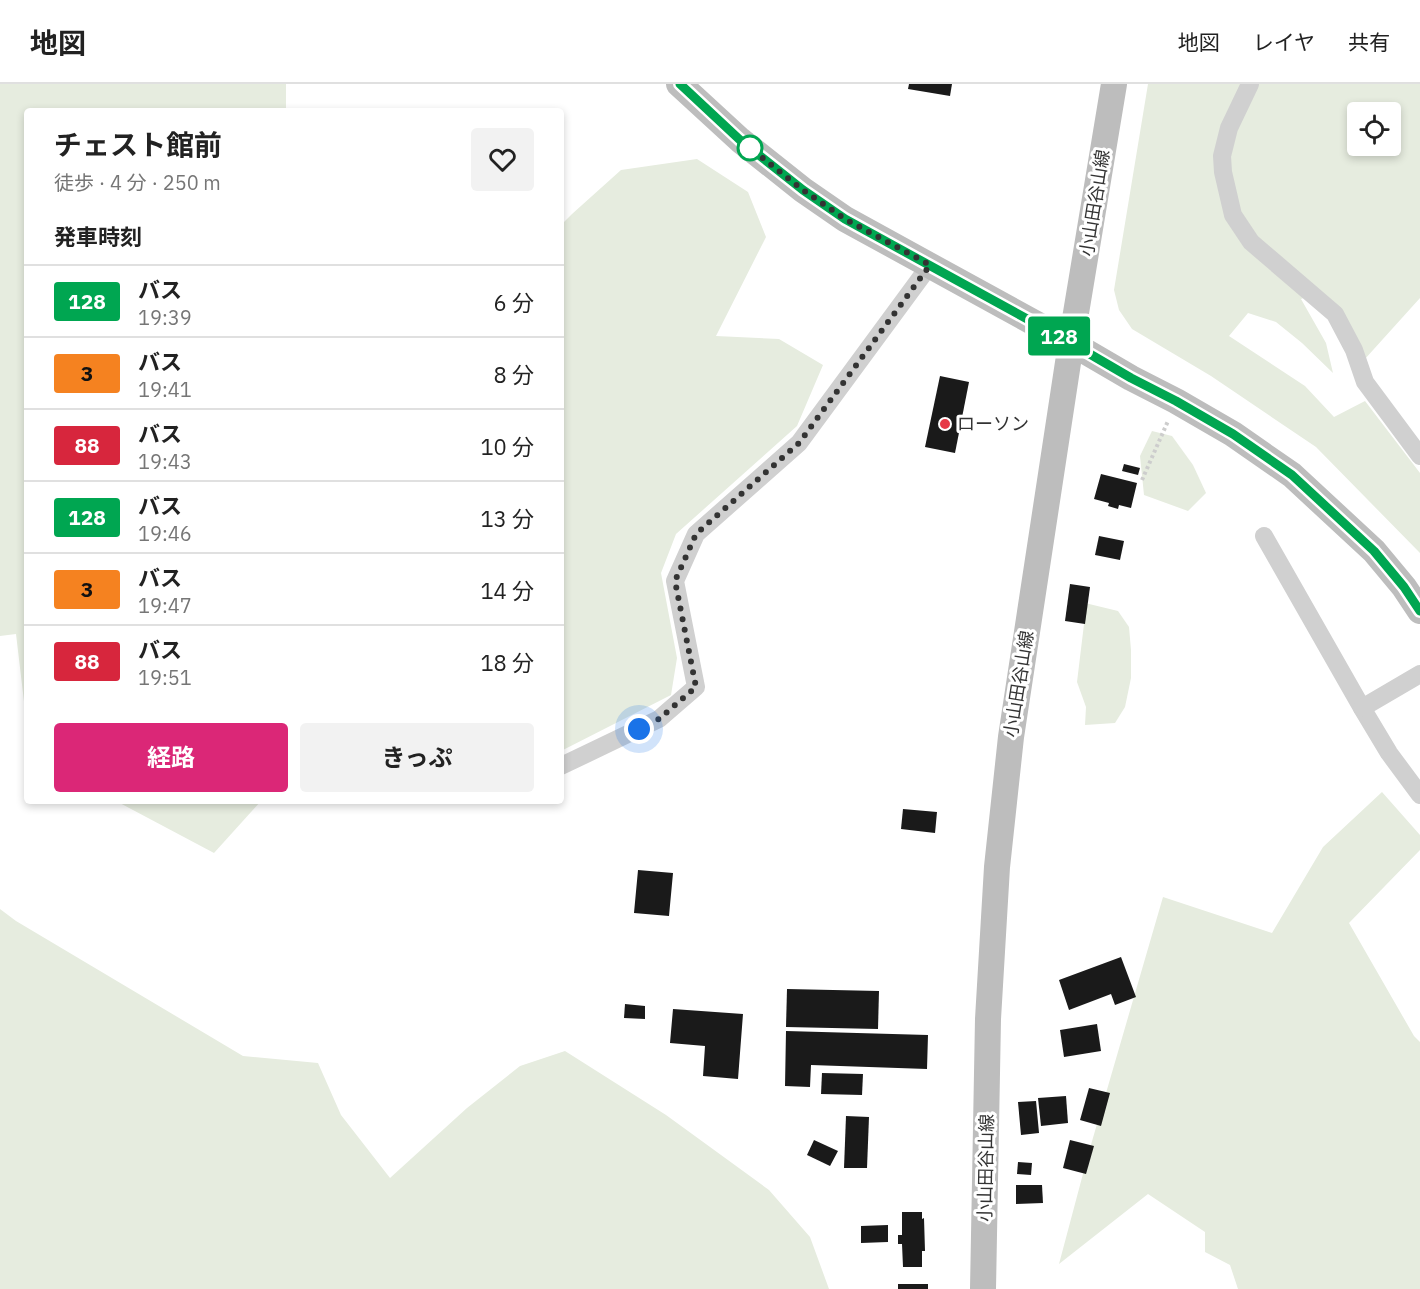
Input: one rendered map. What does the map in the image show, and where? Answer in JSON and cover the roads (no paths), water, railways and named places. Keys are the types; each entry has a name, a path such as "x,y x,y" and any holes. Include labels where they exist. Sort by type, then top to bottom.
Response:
{"main road":[{"path":"680,84 740,140 803,190 845,219 1176,401 1233,434 1292,475 1374,551 1404,587 1420,611"},
{"name":"小山田谷山線","path":"983,1289 988,1018 997,867 1011,737 1071,343 1114,84"}],"street":[{"path":"1250,84 1229,128 1222,156 1223,172 1233,215 1251,242 1335,314 1354,350 1365,382 1420,456"},
{"path":"564,765 659,719 696,687 675,581 696,534 799,443 930,265"},
{"path":"1264,536 1389,753 1420,795"},
{"path":"1362,708 1420,674"}],"place":[{"name":"ローソン","path":"945,424"}]}
